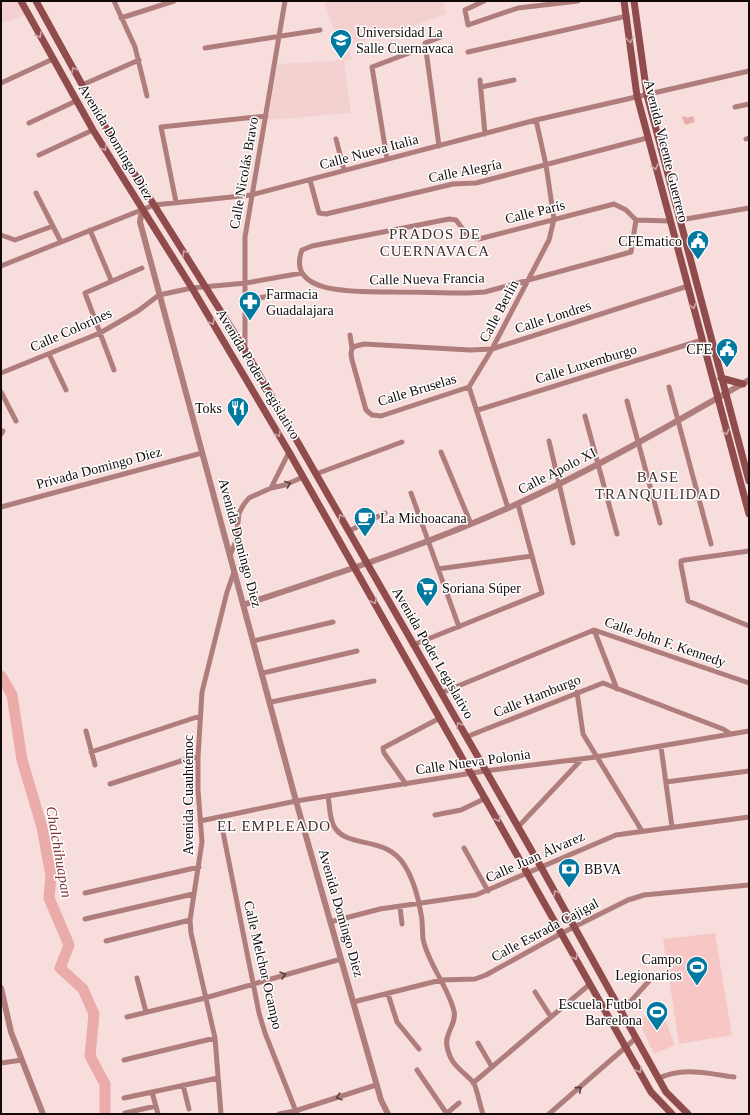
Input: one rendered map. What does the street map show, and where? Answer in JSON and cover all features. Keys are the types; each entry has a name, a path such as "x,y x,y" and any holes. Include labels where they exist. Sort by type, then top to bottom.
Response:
{"main road":[{"name":"Avenida Domingo Diez","path":"36,1 107,130 154,205"},
{"name":"Avenida Vicente Guerrero","path":"624,1 637,96 647,138 688,286 716,398 749,514"},
{"name":"Avenida Vicente Guerrero","path":"634,1 647,94 749,481"},
{"name":"Avenida Domingo Diez","path":"22,2 76,101 142,209"},
{"name":"Avenida Poder Legislativo","path":"154,205 245,350 541,867 658,1079 666,1092 688,1114"},
{"name":"Avenida Poder Legislativo","path":"142,209 192,288 356,567 651,1092 667,1113"},
{"path":"721,378 746,382"}],"street":[{"path":"114,1 139,60 147,96"},
{"path":"121,18 174,1"},
{"name":"Calle Nicolás Bravo","path":"245,350 245,237 285,1"},
{"path":"484,1 465,10 468,25 518,8 578,1"},
{"path":"468,52 627,16"},
{"path":"205,48 320,30"},
{"path":"438,146 425,43 428,40 441,37"},
{"path":"387,159 372,67 425,47"},
{"path":"1,83 53,59"},
{"path":"82,85 139,60"},
{"name":"Calle Nueva Italia","path":"1,266 154,205 251,195 536,120 749,71"},
{"path":"480,80 485,134"},
{"path":"480,87 514,80"},
{"path":"29,123 76,101"},
{"path":"735,107 749,104"},
{"path":"176,202 161,127 266,116"},
{"name":"Calle Berlín","path":"469,387 492,349 549,240 554,219 546,165 536,120"},
{"path":"39,155 93,130"},
{"name":"Calle Alegría","path":"310,180 317,209 319,213 326,214 453,184 476,183 647,138"},
{"path":"336,139 344,170"},
{"path":"36,193 61,242"},
{"name":"Calle París","path":"302,273 299,260 302,250 312,246 449,219 456,220 468,236 478,239 614,204 626,210 636,220"},
{"path":"680,220 749,208"},
{"name":"Avenida Domingo Diez","path":"142,209 140,222 234,572 263,673 296,801 380,1100 388,1114"},
{"path":"636,220 670,221"},
{"name":"Calle Nueva Francia","path":"302,273 309,280 334,291 484,292 631,252 636,220"},
{"path":"1,235 15,240 53,226"},
{"path":"90,230 111,280"},
{"path":"114,370 85,293 111,280 142,268"},
{"path":"192,288 246,283 302,273"},
{"name":"Calle Londres","path":"352,348 364,344 470,350 492,349 688,286"},
{"name":"Calle Colorines","path":"1,373 100,333 138,311 159,295 192,288"},
{"path":"245,300 274,295"},
{"path":"350,335 352,348"},
{"name":"Calle Luxemburgo","path":"478,410 702,340"},
{"name":"Calle Bruselas","path":"352,348 352,360 366,410 372,416 381,416 469,387"},
{"path":"49,354 66,390"},
{"name":"Calle Apolo XI","path":"243,604 367,563 471,524 518,504 558,485 746,382"},
{"path":"469,387 478,410 508,508"},
{"path":"669,387 711,544"},
{"path":"1,392 16,421"},
{"path":"628,401 637,442 660,523"},
{"path":"585,416 617,534"},
{"path":"549,441 558,485 573,543"},
{"path":"316,474 402,442"},
{"path":"271,488 289,452"},
{"path":"441,452 471,524"},
{"name":"Privada Domingo Diez","path":"1,507 202,453"},
{"path":"230,554 236,541 239,513 249,498 271,488 285,486 303,477"},
{"path":"411,494 459,627"},
{"path":"413,645 542,593 518,504"},
{"path":"349,531 385,513"},
{"path":"749,552 685,560 681,561 680,564 688,601 749,626"},
{"path":"438,569 532,556"},
{"name":"Avenida Cuauhtémoc","path":"221,1114 215,1038 191,933 190,920 202,842 198,757 202,692 227,592 234,572"},
{"path":"253,641 333,622"},
{"path":"594,630 617,689"},
{"name":"Calle John F. Kennedy","path":"441,693 594,630 749,683"},
{"path":"263,673 357,651"},
{"path":"270,702 374,681"},
{"name":"Calle Hamburgo","path":"466,737 603,683 723,729 730,734"},
{"path":"577,692 582,734 642,831"},
{"path":"91,752 200,716"},
{"path":"406,784 384,753 383,748 440,718"},
{"path":"86,731 95,765"},
{"name":"Calle Nueva Polonia","path":"200,821 296,801 471,773 596,758 749,731"},
{"path":"661,747 672,827"},
{"path":"110,784 190,758 198,757"},
{"path":"518,827 582,759"},
{"path":"666,782 749,771"},
{"path":"328,796 332,820 335,828 342,835 352,839 381,845 400,857 410,877 419,904 423,939 454,1012 447,1040 449,1055 458,1070 473,1083 483,1114"},
{"path":"434,815 461,810 486,798"},
{"name":"Calle Melchor Ocampo","path":"220,817 252,984 265,1033 296,1113"},
{"name":"Calle Juan Álvarez","path":"330,922 380,909 476,895 604,839 642,831 749,817"},
{"path":"464,848 488,891"},
{"path":"85,893 199,867"},
{"name":"Calle Estrada Cajigal","path":"353,1002 441,980 475,979 486,975 562,933 575,928 628,900 644,895 749,885"},
{"path":"85,920 193,894"},
{"path":"400,907 402,924"},
{"path":"106,941 190,920"},
{"path":"127,1017 205,998 341,959"},
{"path":"137,978 146,1012"},
{"path":"620,1012 649,981"},
{"path":"473,1083 590,984"},
{"path":"1,988 11,1032 43,1114"},
{"path":"535,992 551,1017"},
{"path":"388,994 397,1022 419,1049"},
{"path":"124,1060 215,1038"},
{"path":"549,1114 636,1039"},
{"path":"478,1043 492,1067"},
{"path":"1,1063 22,1060"},
{"path":"417,1070 446,1114 459,1103"},
{"path":"658,1079 664,1076 688,1072 734,1077"},
{"path":"124,1098 218,1078"},
{"path":"183,1085 188,1109"},
{"path":"279,1114 296,1113 376,1085"},
{"path":"152,1092 158,1114"},
{"path":"125,1113 156,1106"}],"shaded area":[{"path":"1,1 18,1 26,15 1,23"},
{"name":"Universidad La Salle Cuernavaca","path":"324,1 443,1 446,14 413,26 348,45 352,60 344,61 351,113 268,120 277,64 331,61 343,58"},
{"path":"686,116 686,118 693,116 695,122 685,125 682,117"},
{"name":"Campo Legionarios","path":"715,933 732,1035 679,1044 663,939"},
{"name":"Escuela Futbol Barcelona","path":"661,1009 675,1045 654,1054 638,1020"}],"waterway":[{"name":"Chalchihuapan","path":"1,676 12,695 22,760 42,827 51,876 49,898 69,945 60,968 83,989 94,1014 90,1056 105,1084 105,1114"}],"place":[{"name":"Universidad La Salle Cuernavaca","path":"341,60"},
{"name":"CFEmatico","path":"698,260"},
{"name":"Farmacia Guadalajara","path":"250,322"},
{"name":"CFE","path":"727,368"},
{"name":"Toks","path":"238,428"},
{"name":"La Michoacana","path":"365,538"},
{"name":"Soriana Súper","path":"427,608"},
{"name":"BBVA","path":"569,888"},
{"name":"Campo Legionarios","path":"697,986"},
{"name":"Escuela Futbol Barcelona","path":"657,1032"}],"district":[{"name":"PRADOS DE CUERNAVACA","path":"435,242"},
{"name":"BASE TRANQUILIDAD","path":"658,486"},
{"name":"EL EMPLEADO","path":"274,826"}]}
